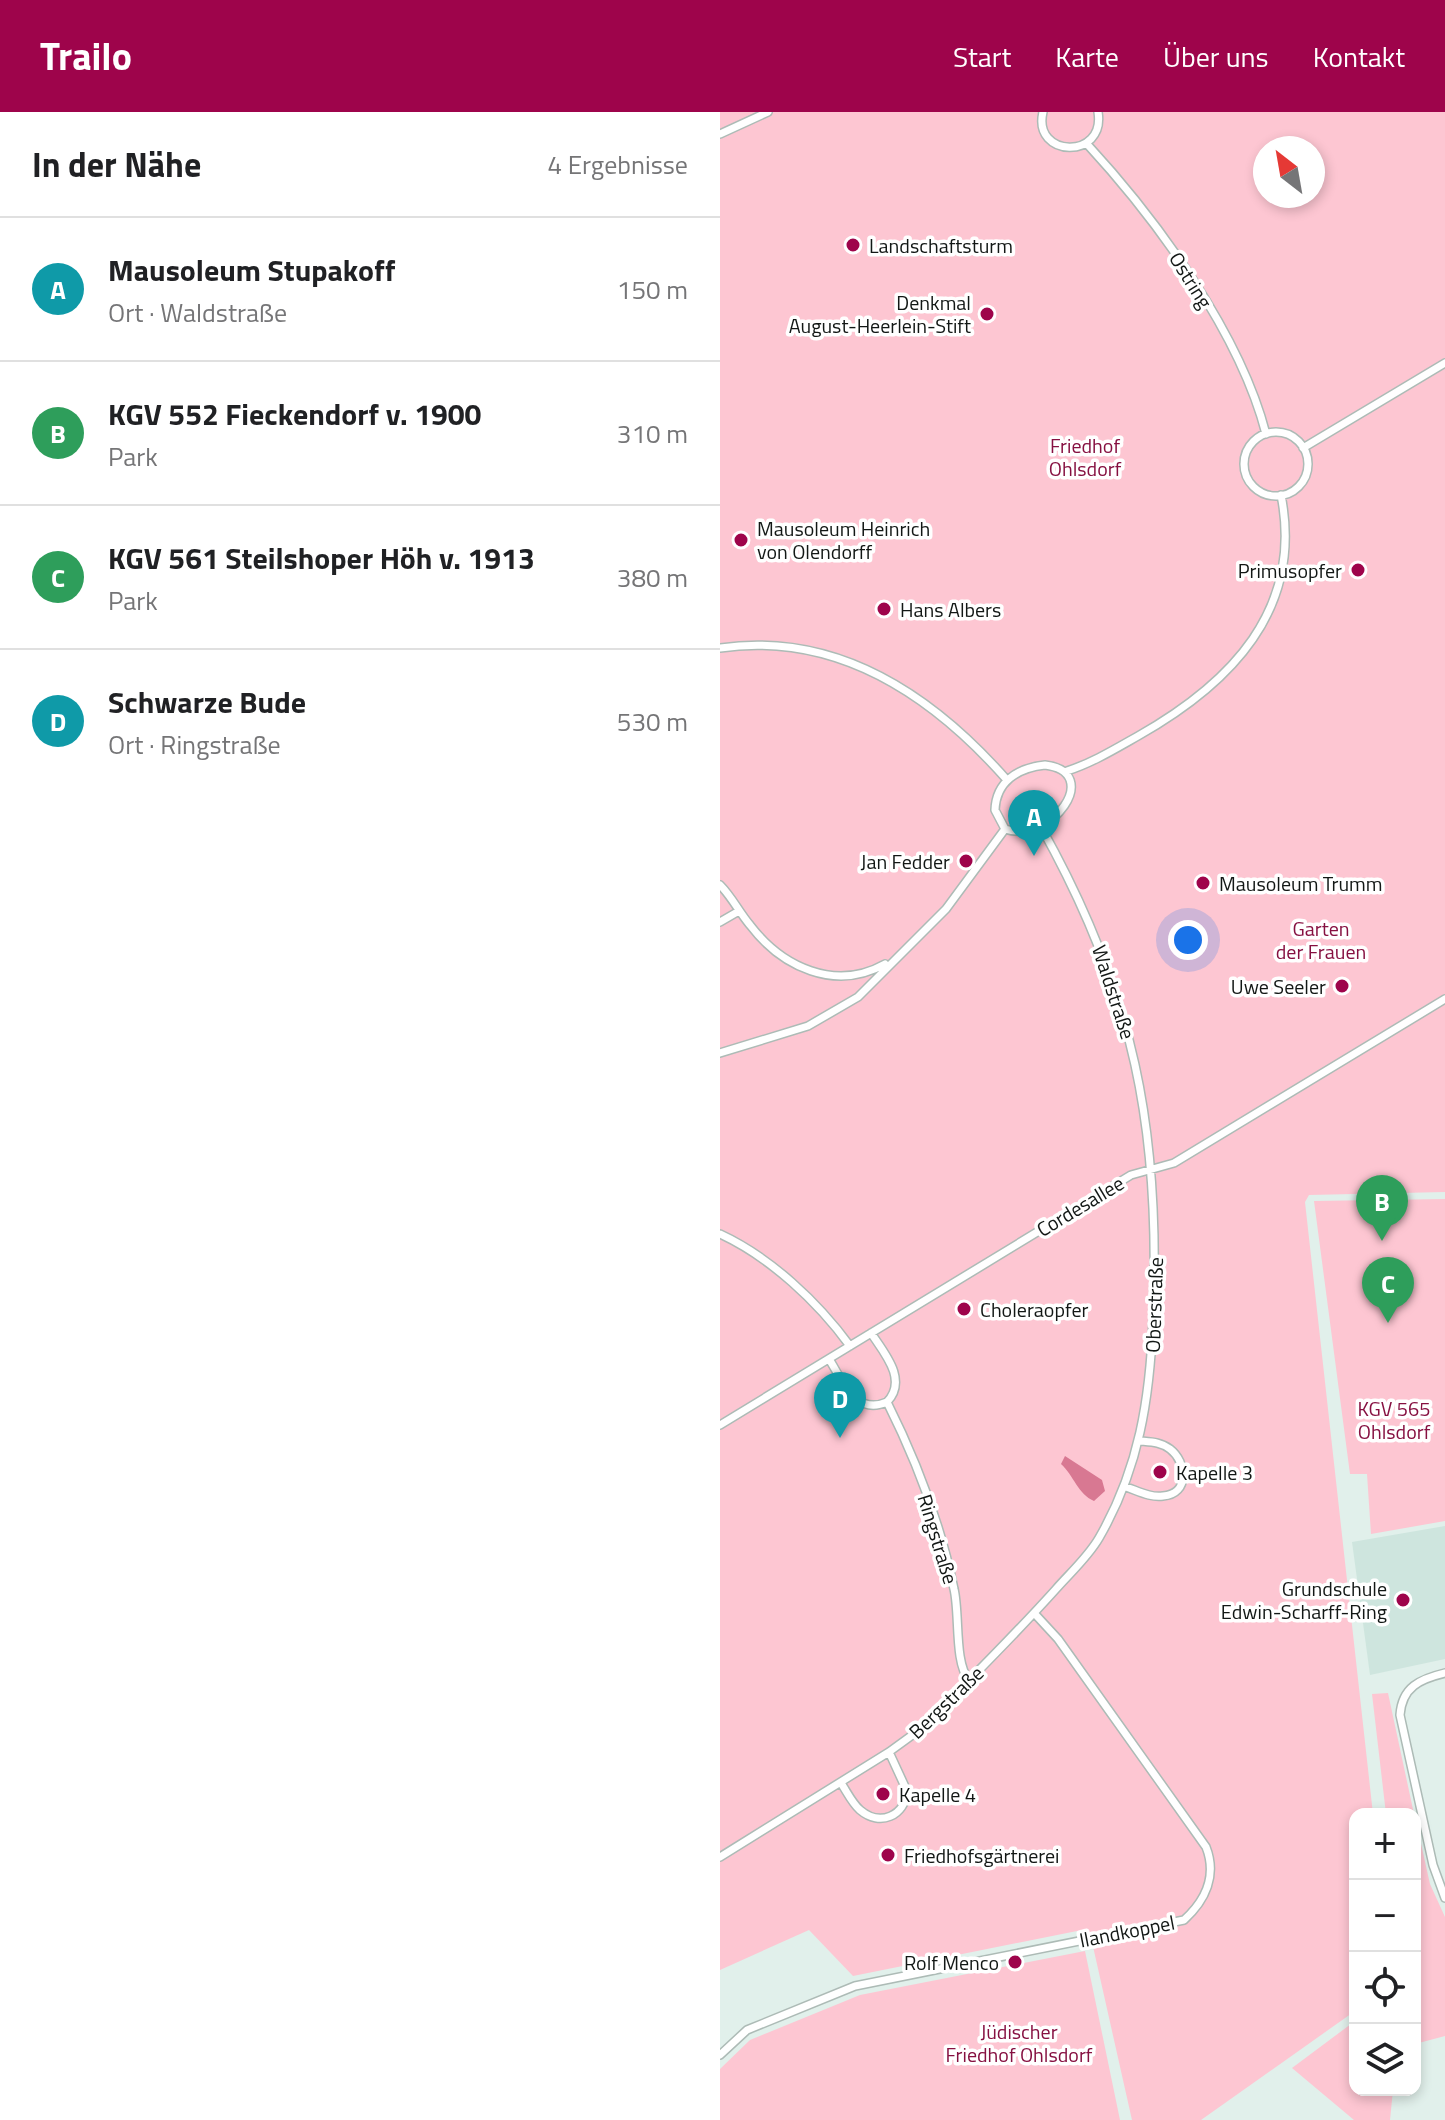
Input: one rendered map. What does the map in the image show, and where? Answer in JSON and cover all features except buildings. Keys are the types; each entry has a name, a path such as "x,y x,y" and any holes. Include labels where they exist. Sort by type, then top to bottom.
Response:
{"street":[{"path":"720,134 768,112"},
{"path":"1043,112 1045,135 1055,145 1070,149 1087,144 1097,129 1098,112"},
{"name":"Ostring","path":"1087,144 1161,232 1184,268 1248,379 1266,434"},
{"path":"1303,448 1445,363"},
{"path":"1266,434 1287,434 1303,448 1306,475 1297,488 1281,495 1262,493 1254,487 1245,469 1249,448 1266,434"},
{"path":"1005,829 996,815 996,801 1007,780 1038,766 1067,771 1094,760 1163,722 1209,688 1242,657 1265,620 1279,586 1285,552 1281,495"},
{"path":"720,648 776,645 803,648 867,668 903,686 951,722 1007,780"},
{"path":"1005,829 1025,831 1041,827 1065,805 1071,784 1067,771"},
{"name":"Waldstraße","path":"1041,827 1080,899 1106,964 1138,1071 1153,1168"},
{"path":"720,1053 783,1035 833,1013 858,997 963,889 1005,829"},
{"path":"720,885 771,948 824,977 847,977 894,960"},
{"path":"720,922 739,911"},
{"name":"Cordesallee","path":"720,1425 1131,1175 1174,1163 1445,999"},
{"name":"Oberstraße","path":"1001,1649 1097,1542 1126,1487 1140,1441 1154,1351 1156,1268 1153,1168"},
{"path":"720,1234 747,1248 783,1277 819,1309 850,1346"},
{"name":"Ringstraße","path":"871,1333 897,1378 893,1396 887,1402 935,1517 955,1590 961,1666 969,1680"},
{"path":"829,1359 859,1402 878,1406 887,1402"},
{"path":"1126,1487 1162,1496 1172,1493 1183,1477 1184,1467 1172,1450 1161,1444 1140,1441"},
{"name":"Ilandkoppel","path":"720,2055 747,2030 855,1986 1184,1920 1197,1909 1212,1873 1206,1847 1058,1639 1034,1613"},
{"name":"Bergstraße","path":"720,1857 841,1783 863,1765 889,1752 922,1728 1001,1649"},
{"path":"1445,1673 1412,1686 1403,1699 1400,1715 1430,1856 1445,1898"},
{"name":"Bergstraße","path":"841,1783 864,1813 875,1819 894,1816 902,1807 907,1791 889,1752"}],"shaded area":[{"path":"1065,1456 1102,1480 1105,1491 1094,1501 1084,1494 1061,1464"},
{"name":"Grundschule Edwin-Scharff-Ring","path":"1445,1526 1445,1659 1370,1675 1352,1542"}],"green space":[{"name":"Friedhof Ohlsdorf","path":"720,112 1445,112 1445,1192 1309,1195 1305,1202 1372,1808 1349,1808 1349,2015 1201,2120 1132,2120 1092,1942 1077,1931 853,1976 809,1930 720,1970"},
{"name":"KGV 565 Ohlsdorf","path":"1445,1199 1445,1521 1371,1534 1367,1474 1350,1474 1314,1201"},
{"path":"1388,1693 1413,1808 1385,1808 1372,1694"},
{"path":"1421,1844 1430,1884 1445,1917 1445,2036 1421,2042"},
{"name":"Jüdischer Friedhof Ohlsdorf","path":"1085,1951 1120,2120 720,2120 720,2069 750,2040 860,1995"},
{"path":"1349,2025 1349,2096 1392,2096 1390,2120 1354,2120 1292,2068"}],"place":[{"name":"Landschaftsturm","path":"853,245"},
{"name":"Denkmal August-Heerlein-Stift","path":"987,314"},
{"name":"Mausoleum Heinrich von Olendorff","path":"741,540"},
{"name":"Primusopfer","path":"1358,570"},
{"name":"Hans Albers","path":"884,609"},
{"name":"Mausoleum Stupakoff","path":"1034,856"},
{"name":"Jan Fedder","path":"966,861"},
{"name":"Mausoleum Trumm","path":"1203,883"},
{"name":"Uwe Seeler","path":"1342,986"},
{"name":"KGV 552 Fieckendorf v. 1900","path":"1382,1241"},
{"name":"Choleraopfer","path":"964,1309"},
{"name":"KGV 561 Steilshoper Höh v. 1913","path":"1388,1323"},
{"name":"Schwarze Bude","path":"840,1438"},
{"name":"Kapelle 3","path":"1160,1472"},
{"name":"Grundschule Edwin-Scharff-Ring","path":"1403,1600"},
{"name":"Kapelle 4","path":"883,1794"},
{"name":"Friedhofsgärtnerei","path":"888,1855"},
{"name":"Rolf Menco","path":"1015,1962"}],"park label":[{"name":"Garten der Frauen","path":"1321,940"}]}
